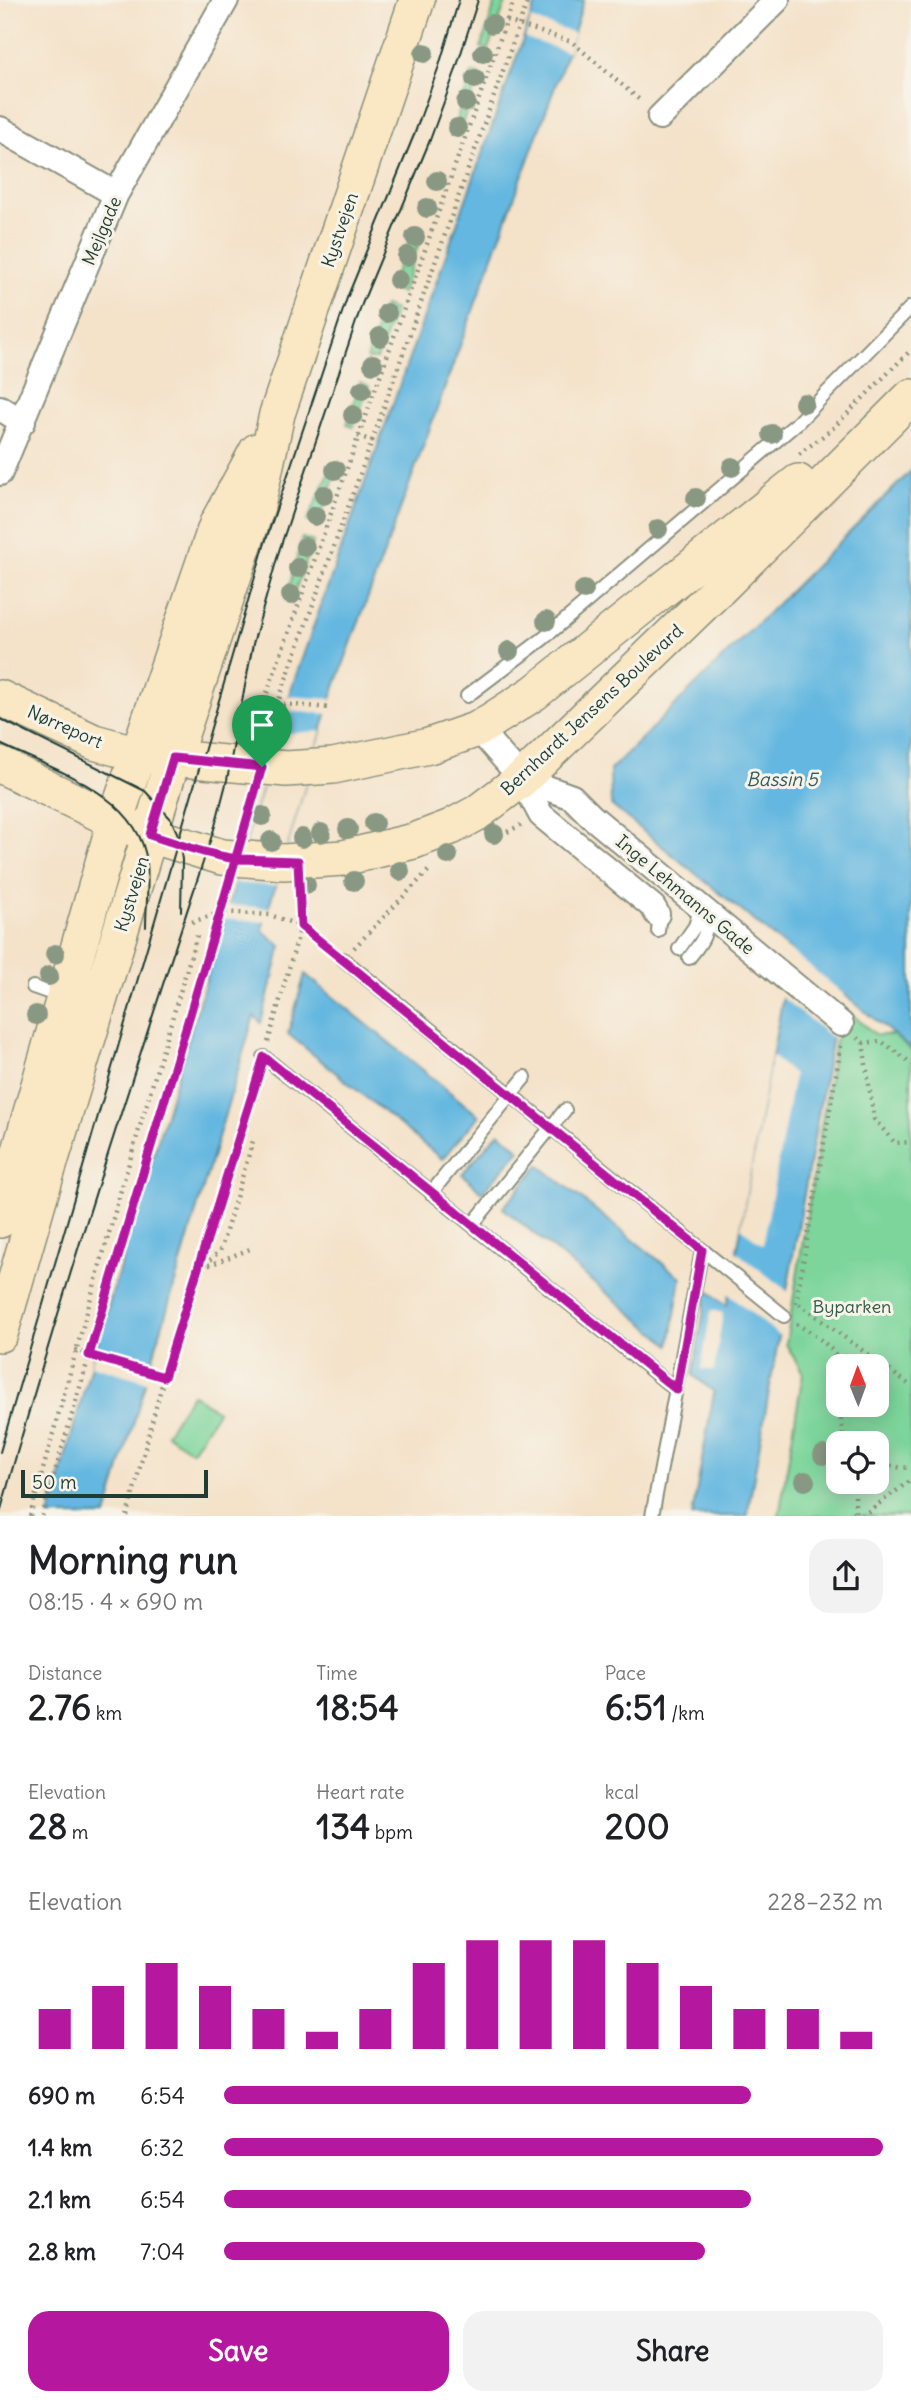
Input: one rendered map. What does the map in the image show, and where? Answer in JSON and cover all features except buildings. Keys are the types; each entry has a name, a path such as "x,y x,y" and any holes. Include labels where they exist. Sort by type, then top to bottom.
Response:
{"street":[{"name":"Mejlgade","path":"0,473 116,194 226,0"},
{"name":"Kystvejen","path":"401,45 404,0"},
{"name":"Kystvejen","path":"0,1334 173,758 257,506 277,414 416,0"},
{"path":"660,117 777,0"},
{"path":"0,129 116,194"},
{"path":"173,758 265,757 312,768 388,756 429,746 478,729 534,693 844,445 911,379"},
{"name":"Bernhardt Jensens Boulevard","path":"114,821 222,857 291,861 343,858 414,841 451,827 477,813 522,779 911,397"},
{"path":"0,408 23,422"},
{"name":"Kystvejen","path":"0,1220 48,993 114,821 217,524 277,414"},
{"name":"Nørreport","path":"0,698 94,742 138,754 173,758"},
{"name":"Inge Lehmanns Gade","path":"478,729 522,779 541,815 653,906 655,923"},
{"path":"0,765 114,821"},
{"name":"Inge Lehmanns Gade","path":"522,779 572,797 592,817 843,1026"}],"lane":[{"path":"467,696 544,638 796,424 911,307"},
{"path":"684,953 706,935 706,916 701,907"},
{"path":"343,960 784,1316"},
{"path":"264,1057 677,1390"},
{"path":"432,1193 525,1077"},
{"path":"472,1225 565,1110"},
{"path":"652,1516 702,1250"}],"path":[{"path":"267,693 514,0"},
{"path":"42,1516 92,1355 237,859 280,696 528,0"},
{"path":"507,21 572,42 660,117"},
{"path":"358,436 372,441"},
{"path":"283,704 331,708"},
{"path":"495,838 541,815"},
{"path":"127,1516 164,1377 264,1057 301,926 291,861"},
{"path":"192,922 221,912 270,915 301,926 343,960 426,871 437,866"},
{"path":"30,1516 75,1350 198,932"},
{"path":"843,1026 863,1043 874,1119 895,1143 911,1142"},
{"path":"843,1026 796,1301 911,1386"},
{"path":"863,1043 881,1041 911,1063"},
{"path":"198,1270 220,1251 253,1141"},
{"path":"198,1270 250,1249"},
{"path":"784,1316 814,1333 834,1354"},
{"path":"75,1350 164,1377"},
{"path":"889,1465 911,1467"},
{"path":"862,1516 911,1480"},
{"path":"855,1494 855,1516"}],"green space":[{"path":"496,0 507,0 488,49 481,48"},
{"path":"472,73 480,75 458,135 452,133"},
{"path":"415,227 423,230 402,293 389,288"},
{"path":"384,306 395,310 377,359 367,359"},
{"path":"360,382 369,386 353,427 347,424"},
{"path":"334,463 339,465 318,525 307,521"},
{"path":"302,538 313,542 291,602 286,600"},
{"name":"Byparken","path":"841,1005 876,1035 893,1035 911,1050 911,1516 779,1516 803,1373 786,1344"},
{"path":"192,1394 218,1411 192,1451 166,1434"}],"water":[{"path":"537,0 584,0 568,51 331,698 262,930 281,946 261,1023 254,1016 106,1516 49,1516 96,1347 289,695"},
{"name":"Bassin 5","path":"911,471 911,1049 840,991 747,1516 692,1516 714,1392 693,1375 707,1290 727,1306 791,951 611,805 610,770"},
{"path":"305,974 479,1116 442,1159 288,1034"},
{"path":"499,1132 520,1150 482,1192 462,1174"},
{"path":"539,1165 681,1278 670,1345 503,1208"}],"pier":[{"path":"531,19 574,33 568,52 525,38"},
{"path":"285,696 331,699 330,714 282,711"},
{"path":"321,731 275,886 235,883 278,734"},
{"path":"225,905 271,908 268,922 221,919"},
{"path":"787,948 845,995 844,999 842,997 835,1040 779,995"},
{"path":"772,1056 794,1075 763,1245 741,1228"},
{"path":"734,1250 790,1293 782,1338 726,1292"},
{"path":"711,1310 723,1313 714,1371 701,1369"},
{"path":"96,1347 154,1364 149,1382 91,1365"}],"tram line":[{"path":"0,1452 264,546 347,298 414,135 459,0"},
{"path":"0,1513 76,1254 215,826 227,780 253,644 279,551 362,304 430,140 478,0"},
{"path":"0,719 145,791 171,819 179,837 182,860 181,911"},
{"path":"0,744 90,787 128,819 141,839 147,863 146,927"}],"route":[{"path":"262,767 173,758 150,835 222,857 236,859 284,862 298,861 301,926 702,1250 677,1390 264,1057 164,1377 89,1355 236,859 262,767"}]}
